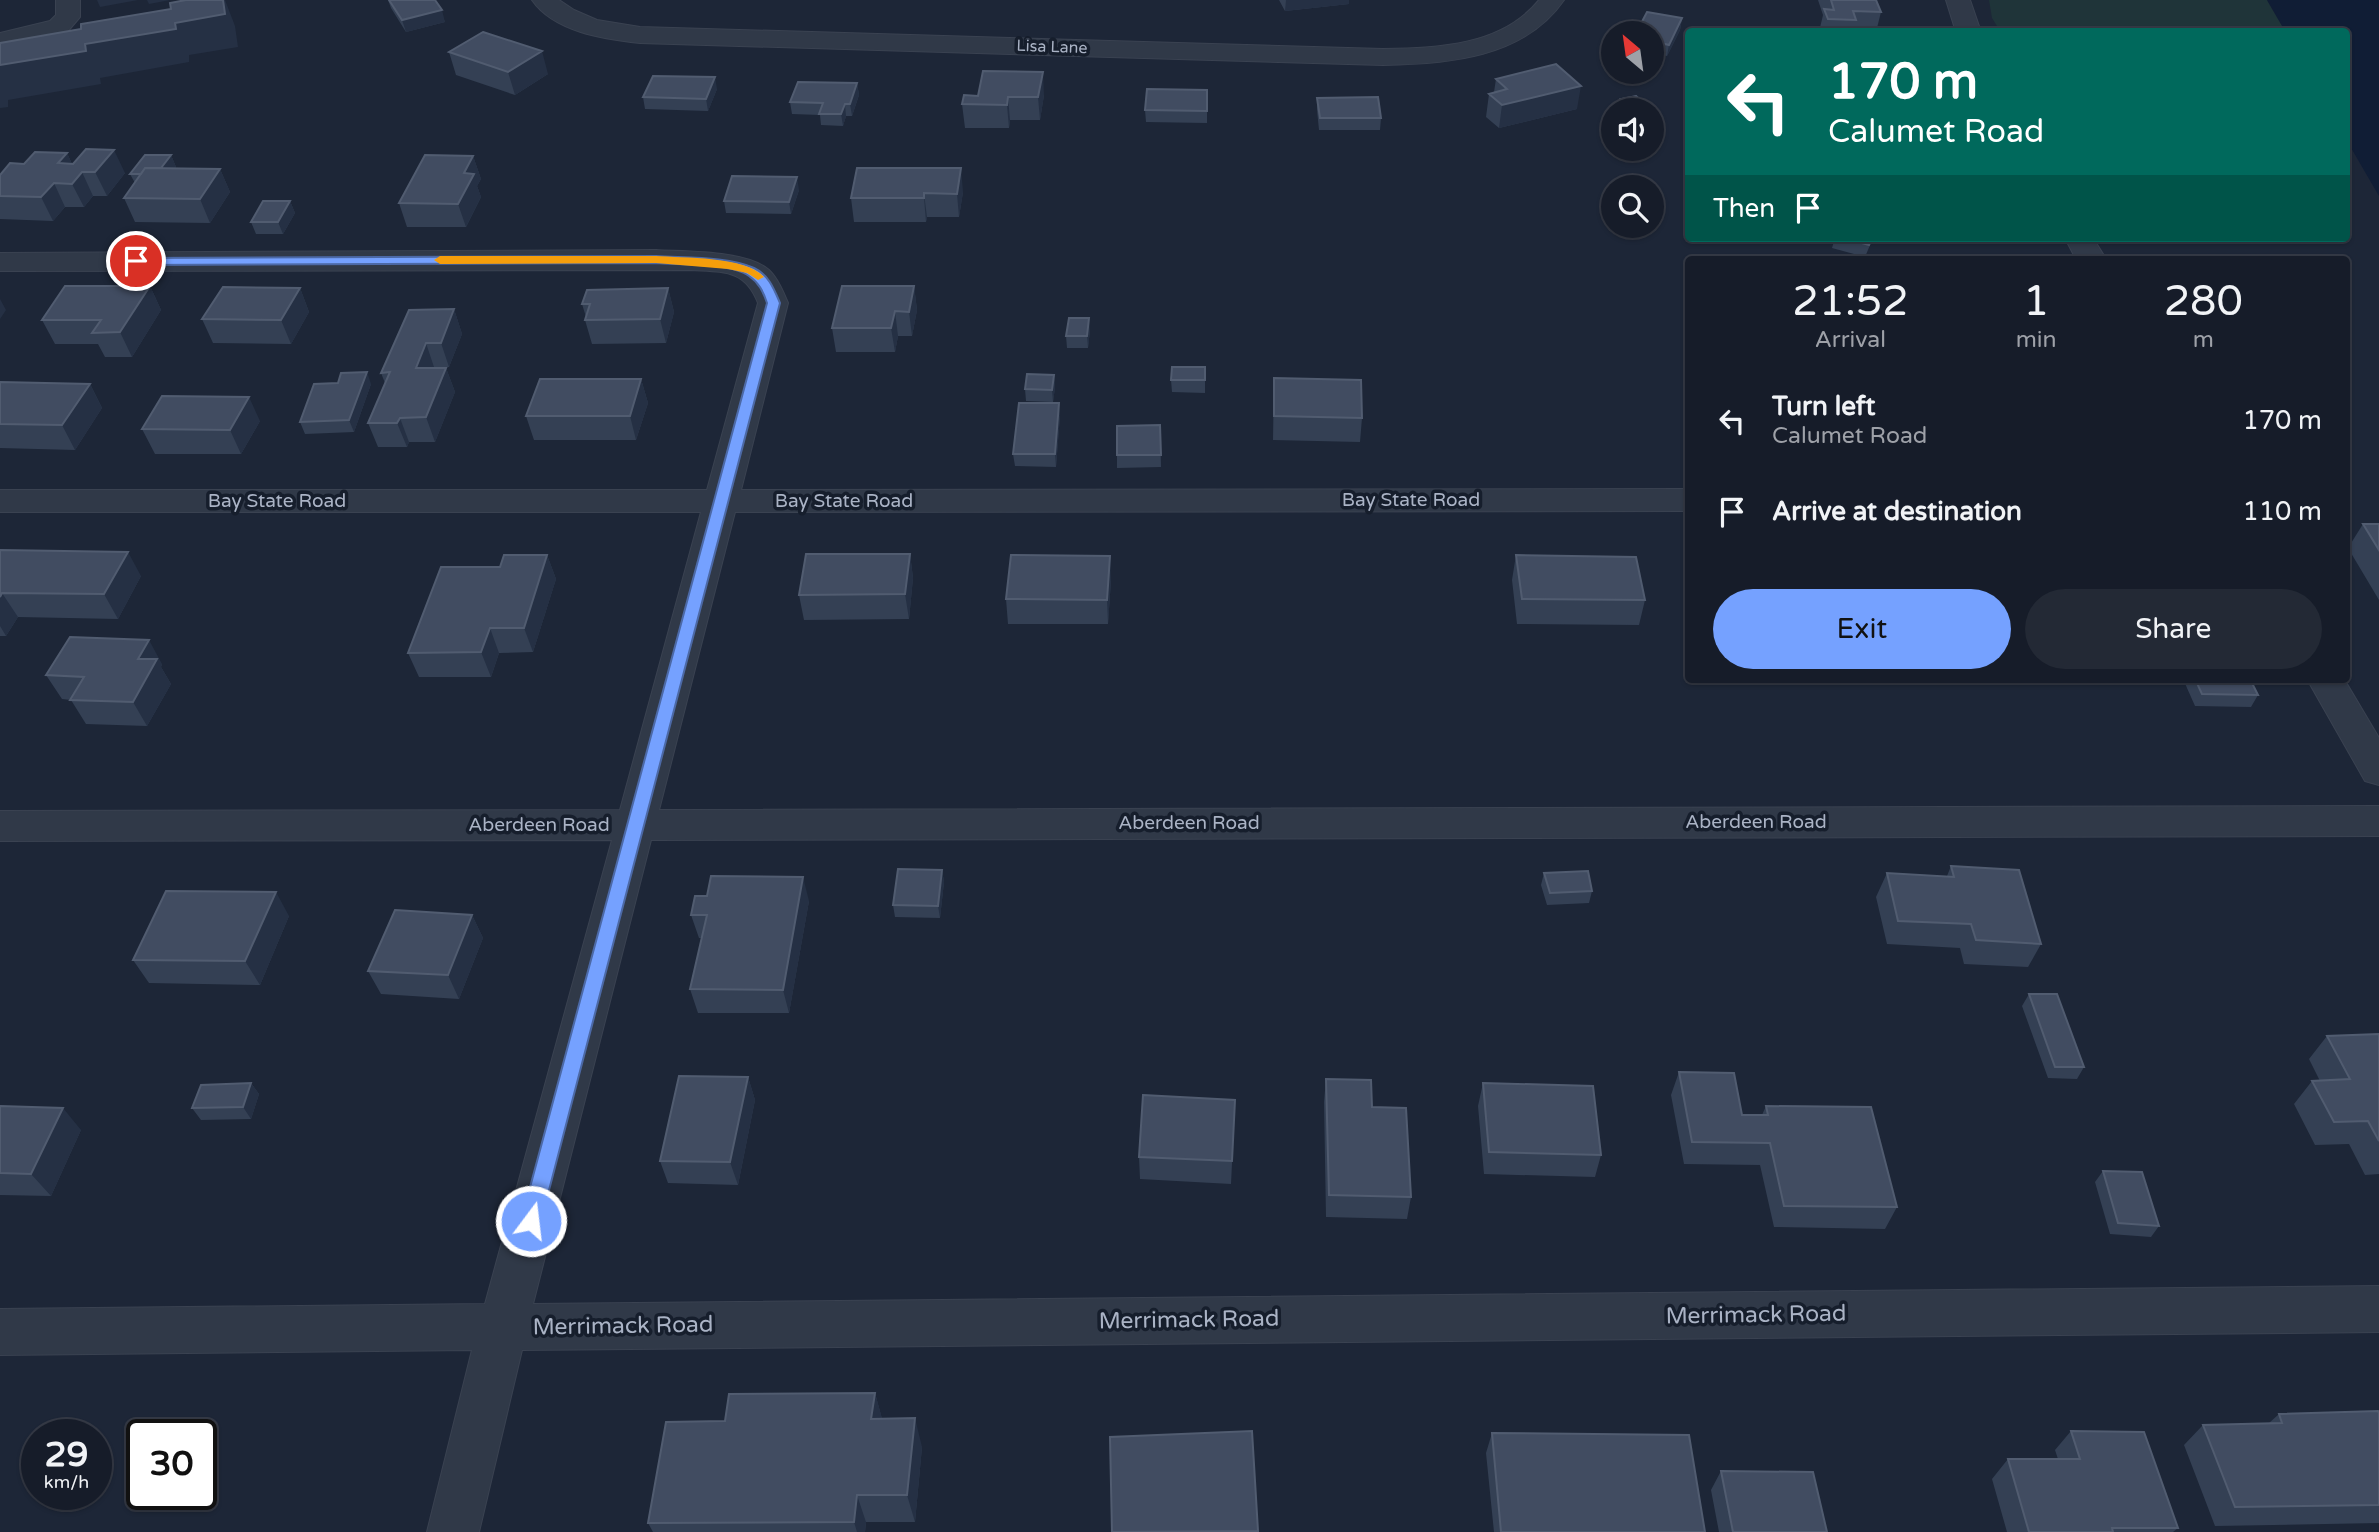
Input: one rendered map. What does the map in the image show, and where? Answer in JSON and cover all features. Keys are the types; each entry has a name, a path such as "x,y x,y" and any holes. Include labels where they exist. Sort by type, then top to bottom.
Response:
{"street":[{"path":"0,41 59,26 68,18 68,0"},
{"name":"Lisa Lane","path":"544,0 552,8 578,22 616,33 640,35 1383,57 1442,54 1477,47 1530,23 1552,0"},
{"path":"1958,0 1968,28"},
{"path":"0,262 656,259 751,271 766,284 773,303 503,1327 464,1478 453,1532"},
{"name":"Bay State Road","path":"0,501 1685,500"},
{"path":"2327,683 2379,771"},
{"name":"Aberdeen Road","path":"0,826 2379,821"},
{"name":"Merrimack Road","path":"0,1332 2379,1309"}],"green space":[{"path":"1989,0 2267,0 2283,28 1998,28 1992,18"}],"water":[{"path":"2267,0 2379,0 2379,196 2350,146 2350,28 2283,28"}],"building":[{"path":"223,0 225,14 175,23 176,29 85,44 86,51 0,65 0,43 81,29 81,24 171,9 170,3"},
{"path":"389,0 435,0 442,10 402,20"},
{"path":"1831,0 1876,0 1881,12 1853,11 1856,20 1828,19 1824,9 1834,10"},
{"path":"1647,12 1682,18 1669,45 1664,46 1664,21 1642,21"},
{"path":"483,32 542,51 508,72 449,52"},
{"path":"1556,64 1581,86 1502,105 1489,94 1507,89 1496,79"},
{"path":"983,71 1043,72 1038,97 1008,97 1007,105 962,104 964,95 978,96"},
{"path":"653,76 715,77 706,99 643,97"},
{"path":"798,82 857,83 850,104 845,104 841,114 819,114 823,103 790,102"},
{"path":"1147,89 1207,90 1207,111 1145,110"},
{"path":"1378,97 1381,118 1320,118 1317,98"},
{"path":"86,149 114,150 95,172 82,172 72,184 54,183 41,197 0,196 0,175 10,163 24,164 35,152 67,153 58,163 73,164"},
{"path":"145,155 171,155 161,168 145,168 141,174 130,174"},
{"path":"425,155 473,156 464,173 474,174 458,204 399,203"},
{"path":"145,168 220,169 200,199 124,198"},
{"path":"857,168 961,168 957,194 924,193 924,198 851,198"},
{"path":"732,176 797,177 789,202 724,201"},
{"path":"263,201 290,201 278,222 251,222"},
{"path":"65,286 150,286 120,332 92,333 101,320 42,320"},
{"path":"842,286 914,286 909,312 895,311 891,328 832,328"},
{"path":"223,287 300,288 281,320 202,319"},
{"path":"668,288 660,319 585,320 590,304 582,304 587,290"},
{"path":"454,309 441,343 426,343 416,368 446,368 426,417 400,418 397,423 368,423 390,372 381,373 409,310"},
{"path":"1069,318 1089,318 1087,336 1066,336"},
{"path":"1172,367 1205,367 1205,380 1171,380"},
{"path":"367,372 349,420 300,422 314,384 338,383 341,373"},
{"path":"1027,374 1054,375 1052,390 1025,389"},
{"path":"1274,378 1361,380 1362,418 1274,416"},
{"path":"540,379 641,379 630,416 526,416"},
{"path":"0,382 90,384 62,425 0,424"},
{"path":"162,396 249,397 230,430 142,429"},
{"path":"1019,403 1059,403 1055,454 1013,454"},
{"path":"1160,425 1161,455 1117,455 1117,426"},
{"path":"2363,524 2379,524 2379,550"},
{"path":"0,550 128,552 104,594 2,593 0,597"},
{"path":"806,554 910,554 905,594 799,595"},
{"path":"504,555 547,555 524,628 490,628 481,652 408,653 441,567 500,567"},
{"path":"1011,555 1110,556 1107,600 1006,599"},
{"path":"1516,555 1636,557 1645,600 1522,599"},
{"path":"70,637 149,640 138,659 157,659 133,702 70,700 84,677 46,675"},
{"path":"2197,683 2252,683 2258,695 2202,694"},
{"path":"1951,866 2019,870 2041,944 1976,940 1971,924 1898,921 1887,873 1954,877"},
{"path":"898,869 942,870 938,906 893,905"},
{"path":"1588,871 1592,891 1550,893 1544,873"},
{"path":"711,876 803,877 783,990 690,989 707,915 691,915 695,896 707,896"},
{"path":"166,891 276,892 245,961 133,960"},
{"path":"395,910 472,915 448,975 368,971"},
{"path":"2029,994 2057,994 2084,1067 2055,1067"},
{"path":"2379,1034 2379,1141 2368,1121 2334,1122 2312,1081 2350,1079 2327,1036"},
{"path":"1679,1072 1734,1073 1742,1115 1768,1115 1766,1106 1871,1107 1897,1207 1784,1206 1770,1143 1692,1142"},
{"path":"679,1076 748,1077 730,1162 660,1161"},
{"path":"1326,1079 1371,1080 1372,1107 1406,1108 1411,1197 1329,1195"},
{"path":"251,1083 243,1107 192,1108 201,1085"},
{"path":"1483,1083 1593,1086 1601,1155 1489,1152"},
{"path":"1143,1095 1235,1100 1232,1161 1139,1157"},
{"path":"0,1106 63,1108 31,1174 0,1173"},
{"path":"2103,1171 2142,1172 2159,1226 2118,1223"},
{"path":"875,1393 871,1419 915,1418 907,1495 857,1495 854,1522 648,1523 666,1422 725,1421 729,1394"},
{"path":"2378,1411 2379,1505 2235,1507 2203,1425 2282,1423 2279,1414"},
{"path":"1252,1431 1258,1531 1112,1532 1110,1437"},
{"path":"2071,1431 2144,1432 2178,1528 2112,1528 2113,1532 2029,1532 2008,1459 2080,1459"},
{"path":"1492,1433 1689,1435 1705,1532 1501,1532"},
{"path":"1721,1471 1813,1472 1827,1532 1733,1532"}],"slow traffic":[{"path":"440,260 656,259 728,266 751,271 758,277"}],"route":[{"path":"136,261 656,259 697,262 751,271 766,284 773,303 531,1221"}]}
